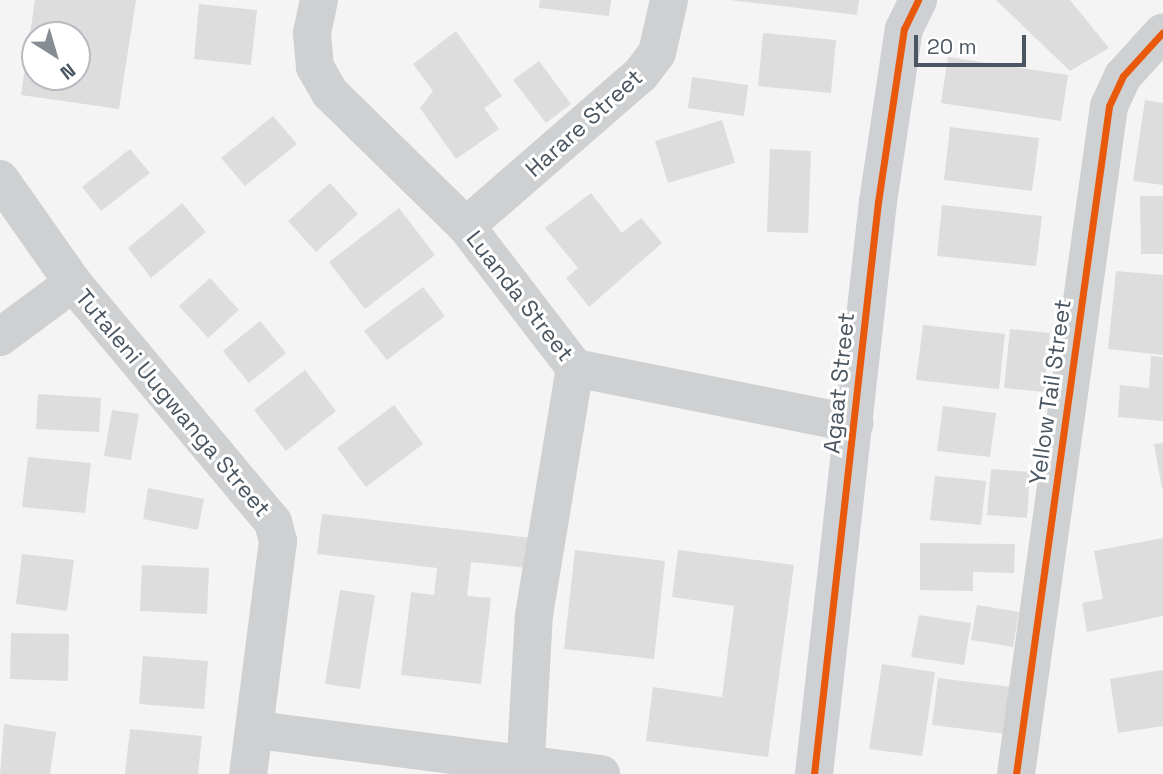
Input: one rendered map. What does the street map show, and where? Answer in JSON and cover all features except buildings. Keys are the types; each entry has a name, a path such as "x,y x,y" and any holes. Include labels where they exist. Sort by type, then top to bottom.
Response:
{"street":[{"name":"Luanda Street","path":"319,0 312,33 315,66 330,93 466,226 575,368 854,424"},
{"name":"Harare Street","path":"466,226 641,74 657,53 669,0"},
{"name":"Agaat Street","path":"814,774 900,56 904,29 918,0"},
{"name":"Yellow Tail Street","path":"1016,774 1109,106 1123,76 1163,32"},
{"name":"Tutaleni Uugwanga Street","path":"0,179 73,283 273,522 278,541 257,730 248,774"},
{"path":"0,337 73,283"},
{"path":"526,769 534,615 575,368"},
{"path":"257,730 526,769 601,774"}],"cycle path":[{"path":"814,774 878,202 904,29 918,0"},
{"path":"1016,774 1109,106 1123,76 1163,32"}]}
